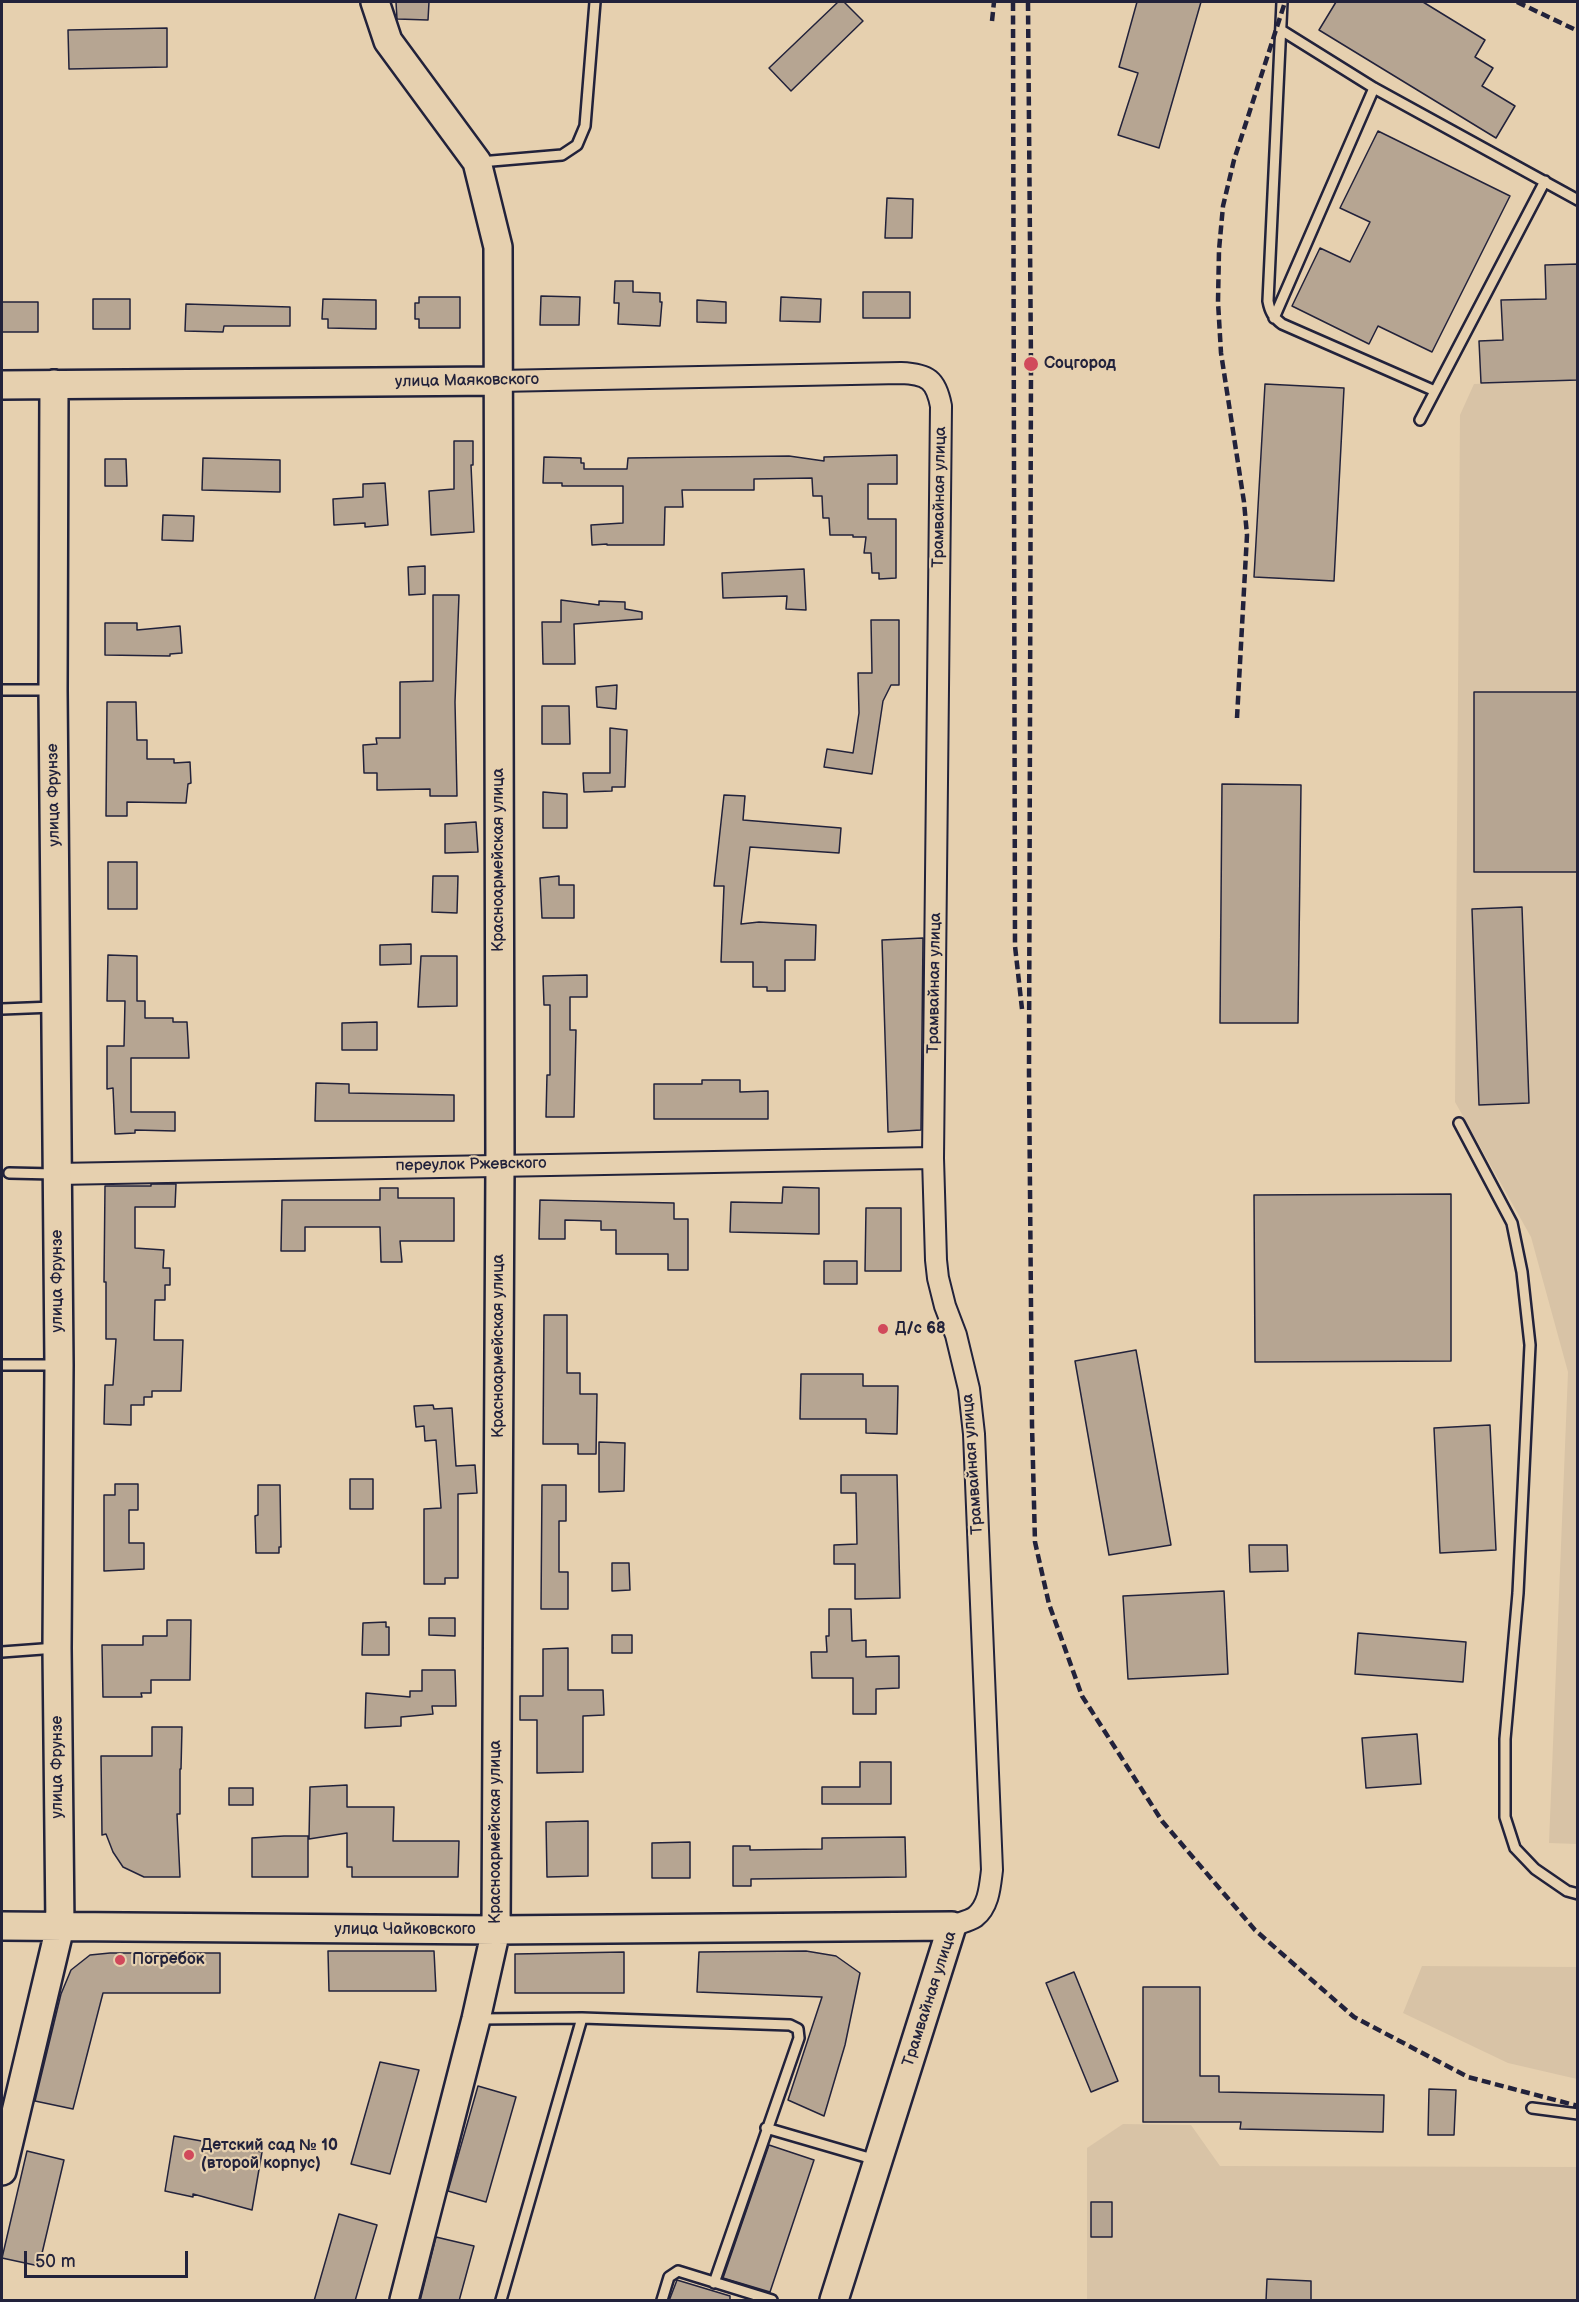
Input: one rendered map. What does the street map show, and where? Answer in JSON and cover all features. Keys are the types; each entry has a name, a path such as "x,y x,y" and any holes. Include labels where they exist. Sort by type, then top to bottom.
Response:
{"street":[{"path":"375,2 388,41 477,162"},
{"name":"Красноармейская улица","path":"404,2301 477,2019 496,1930 500,1164 498,247 477,162"},
{"name":"улица Маяковского","path":"2,385 498,381 901,373 918,374 931,380"},
{"name":"Трамвайная улица","path":"834,2301 952,1926 975,1917 990,1887 992,1870 974,1434 969,1389 956,1335 945,1306 936,1260 933,1158 941,406 938,392 931,380"},
{"name":"улица Фрунзе","path":"2,2168 60,1927 53,690 54,384"},
{"name":"переулок Ржевского","path":"57,1174 500,1164 933,1158"},
{"name":"улица Чайковского","path":"2,1926 496,1930 952,1926"}],"lane":[{"path":"477,162 562,155 577,145 585,126 596,2"},
{"path":"1282,2 1268,301 1274,318 1282,324 1435,391"},
{"path":"1281,30 1374,88 1578,200"},
{"path":"1274,318 1374,88"},
{"path":"1420,420 1545,181"},
{"path":"2,690 53,690"},
{"path":"2,1009 56,1007"},
{"path":"1459,1123 1512,1223 1522,1272 1530,1345 1518,1593 1505,1739 1504,1817 1515,1848 1528,1862 1567,1891 1578,1894"},
{"name":"переулок Ржевского","path":"9,1173 57,1174"},
{"path":"2,1365 58,1365"},
{"path":"2,1652 57,1648"},
{"path":"501,2301 582,2018"},
{"path":"477,2019 582,2018 795,2026 800,2033 799,2038 714,2283"},
{"path":"1532,2108 1578,2114"},
{"path":"766,2128 878,2161"},
{"path":"662,2301 669,2277 674,2272 681,2271 772,2301"}],"shaded area":[{"path":"1577,380 1577,1844 1549,1843 1568,1372 1531,1237 1455,1102 1460,415 1474,384"},
{"path":"1422,1966 1577,1967 1577,2079 1508,2063 1403,2013"},
{"path":"1123,2124 1191,2125 1220,2166 1577,2167 1577,2300 1087,2300 1087,2148"}],"building":[{"path":"396,2 429,2 428,20 397,19"},
{"path":"838,2 844,2 863,21 791,91 769,68"},
{"path":"1137,2 1201,2 1159,148 1118,135 1138,73 1119,67"},
{"path":"1336,2 1423,2 1485,40 1475,57 1493,68 1482,86 1515,106 1496,138 1319,30"},
{"path":"167,28 167,67 69,69 68,30"},
{"path":"1378,131 1510,196 1432,352 1378,326 1369,344 1292,306 1320,248 1350,262 1370,222 1340,208"},
{"path":"887,198 913,199 912,238 885,238"},
{"path":"1578,264 1578,380 1481,383 1479,341 1503,340 1501,300 1546,299 1545,265"},
{"path":"615,281 633,281 633,292 660,293 660,302 662,302 660,326 618,324 619,303 614,303"},
{"path":"863,292 910,292 910,318 863,318"},
{"path":"541,296 580,297 579,325 540,325"},
{"path":"419,297 460,297 460,328 419,328 419,319 415,319 415,303 419,303"},
{"path":"781,297 821,299 820,322 780,321"},
{"path":"93,299 130,299 130,329 93,329"},
{"path":"323,299 376,300 376,329 328,328 328,319 322,319"},
{"path":"697,300 726,302 726,323 697,322"},
{"path":"2,302 38,302 38,332 2,332"},
{"path":"186,304 290,307 290,326 224,326 223,332 185,331"},
{"path":"1265,384 1344,388 1334,581 1254,577"},
{"path":"454,441 473,441 473,465 471,465 474,532 431,535 429,491 454,489"},
{"path":"897,455 897,484 868,484 868,519 896,519 896,578 879,579 879,573 872,573 871,553 864,553 866,537 830,535 829,518 823,518 822,496 813,496 812,478 754,479 754,490 682,490 683,507 665,507 664,545 592,545 591,525 623,523 623,486 562,486 562,483 543,483 544,457 581,458 584,469 627,469 628,458 789,456 824,461 824,457"},
{"path":"203,458 280,460 280,492 202,490"},
{"path":"105,459 126,459 127,486 105,486"},
{"path":"385,483 388,525 365,527 365,523 334,525 333,499 363,497 363,484"},
{"path":"163,515 194,516 193,541 162,540"},
{"path":"425,566 425,594 409,595 408,567"},
{"path":"804,569 806,610 786,609 787,596 723,598 722,573"},
{"path":"433,595 459,595 455,702 457,796 430,796 430,789 377,790 377,773 364,773 363,745 377,744 376,738 400,738 400,682 433,681"},
{"path":"561,600 599,605 599,601 625,602 625,609 642,612 642,619 574,624 575,664 543,664 542,622 561,622"},
{"path":"871,620 899,620 899,685 891,685 883,701 872,774 824,767 827,749 853,753 859,713 858,673 872,673"},
{"path":"105,623 137,623 137,630 180,626 182,653 170,654 170,656 105,655"},
{"path":"617,685 616,709 597,707 596,687"},
{"path":"1474,692 1578,692 1578,872 1474,872"},
{"path":"107,702 136,702 137,740 147,740 147,759 174,759 174,763 190,762 191,783 188,784 186,803 127,802 127,816 106,816"},
{"path":"542,706 569,706 570,744 542,744"},
{"path":"610,728 627,730 625,787 612,787 612,791 584,792 583,773 610,773"},
{"path":"1222,784 1301,785 1298,1023 1220,1023"},
{"path":"543,792 567,794 567,828 543,828"},
{"path":"724,795 745,796 743,820 841,828 839,853 750,847 741,924 759,922 816,925 815,960 785,960 785,991 767,991 767,987 753,987 753,962 721,962 724,886 714,886"},
{"path":"476,822 478,852 445,853 445,824"},
{"path":"108,862 137,862 137,909 108,909"},
{"path":"433,876 458,876 457,913 432,912"},
{"path":"559,876 559,885 574,885 574,918 542,918 540,878"},
{"path":"1522,907 1529,1103 1479,1105 1472,909"},
{"path":"923,938 921,1130 888,1132 882,940"},
{"path":"411,944 411,964 380,965 380,945"},
{"path":"108,955 137,956 137,1001 145,1001 145,1018 173,1018 173,1022 187,1022 189,1058 131,1058 131,1112 175,1112 175,1131 135,1130 135,1133 115,1134 113,1088 107,1089 107,1046 124,1046 125,1001 107,1001"},
{"path":"421,956 457,956 457,1006 418,1007"},
{"path":"587,975 587,997 570,997 570,1030 576,1030 574,1117 546,1117 547,1075 550,1075 550,1005 544,1005 543,976"},
{"path":"377,1022 377,1050 342,1050 342,1023"},
{"path":"702,1080 740,1080 740,1092 768,1091 768,1119 654,1119 654,1084 702,1084"},
{"path":"316,1083 349,1084 349,1093 454,1095 454,1121 315,1121"},
{"path":"151,1184 176,1184 175,1207 135,1207 135,1248 164,1250 163,1268 170,1268 170,1285 165,1285 165,1300 155,1300 154,1340 183,1340 181,1391 152,1391 152,1397 144,1397 144,1405 131,1405 131,1425 104,1424 105,1385 113,1385 116,1339 106,1339 105,1186 151,1186"},
{"path":"783,1187 819,1188 819,1234 730,1232 731,1202 782,1203"},
{"path":"380,1188 398,1188 398,1198 454,1198 454,1241 400,1241 402,1262 381,1262 380,1227 305,1227 305,1251 281,1251 282,1200 380,1200"},
{"path":"1451,1194 1451,1361 1255,1362 1254,1195"},
{"path":"540,1200 674,1203 674,1219 688,1219 688,1270 668,1270 668,1254 616,1254 616,1230 601,1230 601,1221 565,1220 565,1239 539,1239"},
{"path":"866,1208 901,1208 901,1271 865,1271"},
{"path":"824,1261 857,1261 857,1284 824,1284"},
{"path":"544,1315 567,1315 567,1373 580,1373 580,1394 597,1394 596,1454 578,1454 578,1444 543,1444"},
{"path":"1136,1350 1171,1545 1109,1555 1075,1361"},
{"path":"801,1374 863,1374 863,1386 898,1386 897,1434 866,1433 866,1419 800,1419"},
{"path":"433,1405 434,1409 452,1408 456,1466 475,1465 477,1493 458,1494 458,1578 445,1578 445,1584 424,1584 424,1509 441,1508 436,1440 425,1441 424,1426 416,1427 414,1406"},
{"path":"1490,1425 1496,1550 1440,1553 1434,1428"},
{"path":"599,1442 625,1443 624,1491 599,1492"},
{"path":"841,1475 897,1475 900,1598 855,1599 855,1564 834,1564 834,1545 857,1544 856,1493 841,1493"},
{"path":"350,1479 373,1479 373,1509 350,1509"},
{"path":"115,1484 138,1484 138,1510 129,1510 129,1543 144,1543 144,1569 104,1571 104,1495 115,1495"},
{"path":"258,1485 280,1485 281,1547 279,1547 279,1553 256,1553 255,1516 258,1515"},
{"path":"542,1485 566,1485 566,1521 559,1521 559,1572 568,1572 568,1609 541,1609"},
{"path":"1249,1545 1287,1545 1288,1571 1250,1572"},
{"path":"612,1563 629,1563 630,1590 612,1591"},
{"path":"1224,1591 1228,1674 1128,1679 1123,1596"},
{"path":"829,1609 851,1609 852,1641 866,1640 866,1657 899,1656 899,1688 876,1689 876,1714 853,1714 853,1678 812,1678 811,1652 827,1652"},
{"path":"429,1618 455,1618 455,1636 429,1635"},
{"path":"167,1620 191,1620 190,1680 151,1680 151,1693 141,1693 142,1697 103,1697 102,1645 143,1645 143,1636 167,1636"},
{"path":"386,1622 386,1627 389,1627 389,1655 362,1655 363,1623"},
{"path":"1358,1633 1466,1642 1463,1682 1355,1674"},
{"path":"612,1635 632,1635 632,1653 612,1653"},
{"path":"568,1648 568,1690 603,1690 604,1715 583,1716 583,1772 537,1773 537,1720 520,1720 520,1696 543,1696 543,1649"},
{"path":"422,1670 455,1670 456,1706 432,1706 433,1714 401,1717 401,1726 365,1728 366,1693 410,1697 410,1691 422,1691"},
{"path":"152,1727 182,1727 180,1814 177,1814 180,1877 144,1877 123,1867 113,1852 106,1834 102,1835 101,1756 152,1756"},
{"path":"1417,1734 1421,1784 1366,1788 1362,1738"},
{"path":"860,1762 891,1762 891,1804 822,1804 822,1787 860,1787"},
{"path":"347,1785 347,1807 394,1807 393,1841 459,1841 458,1877 352,1877 352,1867 347,1867 347,1833 309,1839 310,1787"},
{"path":"229,1788 253,1788 253,1805 229,1805"},
{"path":"588,1821 588,1876 547,1877 546,1822"},
{"path":"308,1836 308,1877 252,1877 252,1838"},
{"path":"905,1837 906,1877 751,1879 751,1886 733,1886 733,1846 750,1846 750,1850 822,1849 822,1838"},
{"path":"690,1842 690,1878 652,1878 652,1843"},
{"path":"328,1951 434,1951 436,1991 329,1991"},
{"path":"806,1951 836,1956 860,1973 845,2045 824,2116 788,2100 822,1997 697,1992 699,1952"},
{"path":"624,1952 624,1993 515,1993 515,1954"},
{"path":"220,1953 220,1993 103,1993 73,2109 35,2101 61,1994 71,1970 90,1955"},
{"path":"1074,1972 1118,2081 1091,2092 1046,1983"},
{"path":"1143,1987 1200,1987 1200,2076 1219,2076 1219,2092 1384,2095 1383,2132 1240,2129 1241,2122 1143,2122"},
{"path":"380,2062 419,2070 390,2174 351,2164"},
{"path":"478,2086 516,2097 486,2202 448,2191"},
{"path":"1429,2089 1456,2090 1454,2135 1428,2135"},
{"path":"174,2136 262,2152 252,2210 193,2194 193,2197 165,2191"},
{"path":"769,2145 814,2160 770,2292 723,2278"},
{"path":"27,2151 64,2160 39,2266 2,2258"},
{"path":"1091,2202 1112,2202 1112,2237 1091,2237"},
{"path":"339,2214 377,2225 355,2301 314,2301"},
{"path":"436,2237 474,2246 459,2301 420,2301"},
{"path":"1267,2279 1311,2281 1311,2300 1266,2301"},
{"path":"677,2280 730,2296 730,2301 669,2301"}],"railway":[{"path":"992,21 994,2"},
{"path":"1013,2 1015,946 1022,1009"},
{"path":"1028,2 1031,364 1029,1072 1032,1425 1035,1542 1049,1604 1082,1696 1162,1821 1255,1930 1354,2017 1468,2077 1578,2106"},
{"path":"1237,718 1247,535 1221,353 1218,302 1219,250 1223,206 1234,160 1285,2"},
{"path":"1517,2 1578,31"}],"place":[{"name":"Соцгород","path":"1031,364"},
{"name":"Д/с 68","path":"883,1329"},
{"name":"Погребок","path":"120,1960"},
{"name":"Детский сад № 10 (второй корпус)","path":"189,2155"}]}
